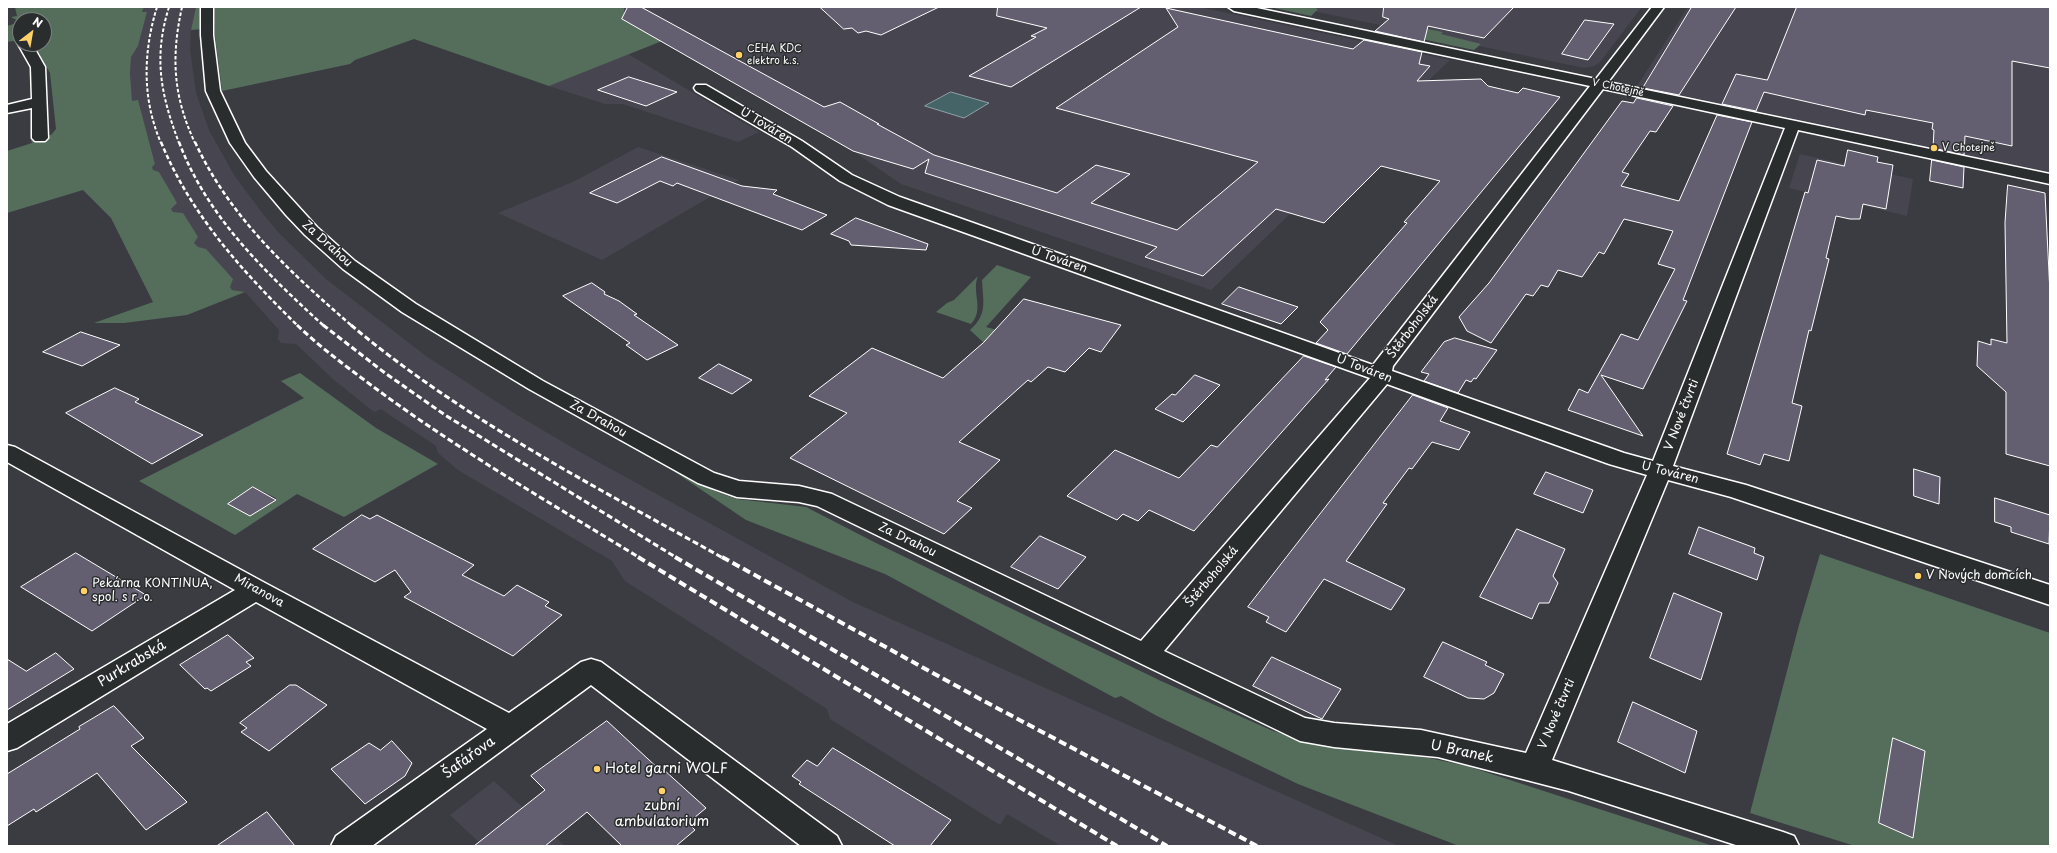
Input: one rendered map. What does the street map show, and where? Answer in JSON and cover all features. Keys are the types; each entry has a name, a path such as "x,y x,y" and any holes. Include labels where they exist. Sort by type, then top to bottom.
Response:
{"street":[{"name":"Za Drahou","path":"207,7 207,35 213,90 246,155 269,185 311,231 349,265 390,295 439,327 536,385 706,478 737,489 799,494 824,500 1145,655"},
{"name":"V Chotejně","path":"1234,7 2050,178"},
{"name":"Štěrboholská","path":"1145,655 1384,375 1382,370 1383,366 1658,7"},
{"path":"29,52 38,68 40,138"},
{"name":"U Továren","path":"701,88 797,144 832,169 882,196 1384,375 1405,385 1602,454 1738,491 2050,595"},
{"path":"7,109 39,102"},
{"name":"V Nové čtvrti","path":"1534,768 1660,471 1794,125"},
{"name":"Miranova","path":"7,452 256,590 511,728"},
{"name":"Purkrabská","path":"7,739 256,590"},
{"name":"U Branek","path":"1145,655 1300,730 1318,734 1438,745 1534,768 1783,846"},
{"name":"Šafářova","path":"347,846 591,670 826,846"}],"shaded area":[{"path":"144,7 196,7 191,30 190,49 196,93 209,130 234,175 280,234 326,279 426,356 517,415 580,452 853,602 1399,846 1061,846 1007,814 1000,825 830,719 827,709 625,581 612,561 458,470 438,453 436,446 381,409 374,412 334,380 296,344 281,343 278,339 279,330 245,292 232,290 194,243 198,237 173,213 171,209 177,203 153,170 152,167 155,164 138,101 132,102 130,73 131,57 138,46 147,12 142,13"},
{"path":"624,7 1199,7 1450,60 1211,290 901,184 853,151 632,25 624,16"},
{"path":"1294,7 1642,7 1600,62 1594,66 1584,68"},
{"path":"1688,7 2050,7 2050,172 1637,86"},
{"path":"628,54 759,132 738,142 623,104 605,104 549,86"},
{"path":"638,147 739,180 602,260 498,213 575,181"},
{"path":"1800,154 1913,179 1907,216 1789,188"},
{"path":"494,781 565,846 483,846 450,815"}],"green space":[{"path":"15,7 144,7 142,12 147,12 138,46 131,57 130,73 132,101 138,100 155,164 152,167 153,170 159,172 177,203 171,209 173,212 183,213 198,237 194,243 198,247 206,249 233,279 230,287 232,290 245,292 187,315 124,323 94,323 153,302 111,218 83,190 7,213 7,151 32,143 31,140 51,135 56,129 50,73 38,52 52,52 52,12 16,12"},
{"path":"196,7 203,7 203,29 191,30"},
{"path":"214,7 624,7 624,16 632,25 662,41 549,86 414,39 355,60 350,64 222,91 215,36"},
{"path":"1270,7 1312,7 1318,9 1311,16"},
{"path":"1385,21 1443,32 1441,34 1481,44 1474,50 1379,30"},
{"path":"12,24 12,41 7,42 7,26"},
{"path":"997,265 1031,277 986,327 1065,349 1045,369 984,343 970,330 980,319 982,313 982,280"},
{"path":"978,276 976,288 978,306 975,318 971,324 936,312 947,303 954,300"},
{"path":"300,373 376,428 438,464 344,517 297,494 235,535 139,481 304,398 281,381","holes":["253,487 276,498 253,514 228,504"]},
{"path":"675,472 681,472 717,492 737,499 806,507 876,543 1161,681 1273,731 1309,742 1429,758 1467,766 1713,846 1459,846 1298,784 1157,716 1121,696 1115,698 885,574 746,520"},
{"path":"1820,554 2050,633 2050,846 1855,846 1750,813 1799,625"}],"water":[{"path":"951,92 989,103 964,118 925,106"}],"building":[{"path":"628,7 641,7 824,107 840,102 934,155 1057,193 1096,165 1130,174 1091,203 1177,230 1258,162 1056,108 1178,27 1166,8 1353,49 1364,40 1422,52 1419,64 1430,66 1417,81 1481,79 1488,86 1518,93 1523,88 1560,97 1347,354 1316,343 1328,330 1320,322 1407,223 1404,222 1440,181 1381,166 1324,223 1276,209 1203,276 1145,257 1157,247 925,173 929,159 913,169 853,151 622,19"},
{"path":"820,7 939,7 881,35 866,31 858,33 852,28 844,29"},
{"path":"998,7 1141,7 1011,87 969,76 1036,37 1031,36 1047,28 997,16"},
{"path":"1384,7 1514,7 1484,38 1428,26 1424,42 1375,31 1389,19 1383,17"},
{"path":"1692,7 1736,7 1679,95 1643,88"},
{"path":"1797,7 2050,7 2050,68 2012,61 2012,146 1965,136 1964,155 1933,148 1933,123 1866,110 1865,115 1764,92 1756,111 1722,104 1736,74 1767,80"},
{"path":"1585,20 1614,24 1588,60 1562,54"},
{"path":"629,77 677,92 646,106 598,90"},
{"path":"1637,98 1673,106 1656,132 1650,131 1622,172 1629,174 1621,186 1679,201 1717,115 1752,122 1683,300 1687,301 1643,389 1601,375 1643,436 1568,410 1579,389 1588,393 1621,334 1638,340 1675,269 1658,264 1673,231 1624,219 1604,254 1599,252 1582,277 1558,270 1548,287 1541,285 1533,296 1526,294 1491,343 1467,331 1459,317 1489,283 1622,101 1633,103"},
{"path":"1848,150 1878,157 1877,162 1893,165 1886,209 1863,204 1860,219 1850,219 1836,216 1826,258 1829,259 1811,331 1809,330 1792,403 1802,406 1789,461 1764,454 1760,465 1727,454 1805,192 1808,193 1817,160 1844,166"},
{"path":"662,157 742,186 777,190 773,194 827,215 802,230 677,183 673,186 660,181 617,203 590,193"},
{"path":"1932,160 1964,167 1963,188 1930,181"},
{"path":"2008,185 2045,193 2050,293 2050,466 2006,454 2006,392 1977,366 1978,341 1991,345 1991,339 2007,343 2005,223"},
{"path":"856,218 928,244 926,250 851,245 849,241 831,234"},
{"path":"592,283 605,292 604,294 619,301 637,314 634,315 678,345 647,360 626,345 630,343 563,296"},
{"path":"1239,287 1298,307 1281,324 1222,304"},
{"path":"1024,299 1121,325 1101,352 1089,348 1065,372 1048,367 1031,382 1028,380 959,442 1000,460 957,501 972,508 944,534 790,458 847,413 809,396 872,348 943,378 983,343"},
{"path":"81,332 120,345 82,366 43,352"},
{"path":"1455,338 1497,350 1476,379 1474,378 1471,382 1466,380 1458,393 1424,381 1429,374 1421,372 1444,342"},
{"path":"1304,356 1336,367 1325,380 1329,379 1194,531 1149,510 1138,521 1123,514 1117,520 1067,496 1115,450 1179,478 1211,445 1217,447"},
{"path":"719,364 752,380 732,394 699,378"},
{"path":"1195,375 1220,385 1183,422 1155,409 1172,394 1175,395"},
{"path":"115,388 139,399 135,402 203,435 152,464 66,413"},
{"path":"1413,395 1448,408 1440,421 1470,432 1459,450 1432,442 1412,469 1409,468 1383,503 1387,504 1346,561 1405,589 1391,610 1324,579 1286,632 1266,622 1269,617 1248,607"},
{"path":"1914,469 1940,477 1939,504 1914,496"},
{"path":"1546,472 1593,490 1583,513 1534,494"},
{"path":"253,487 276,500 250,516 228,504"},
{"path":"1995,498 2050,515 2049,544 2011,532 2011,527 1995,522"},
{"path":"362,515 370,519 377,515 474,565 462,575 504,596 517,585 549,602 545,606 562,615 513,656 404,597 411,592 395,570 375,582 313,549"},
{"path":"1699,527 1755,548 1754,553 1764,557 1757,580 1689,554"},
{"path":"1517,529 1565,549 1553,576 1558,583 1549,603 1539,603 1532,619 1480,597"},
{"path":"1040,536 1086,557 1058,589 1011,567"},
{"name":"Pekárna KONTINUA, spol. s r. o.","path":"76,553 146,595 92,631 21,587"},
{"path":"1674,593 1722,613 1701,680 1650,658"},
{"path":"228,635 254,658 246,662 251,666 211,691 207,688 205,689 180,665"},
{"path":"1443,642 1487,662 1485,665 1504,674 1494,693 1484,699 1468,698 1424,677"},
{"path":"56,653 74,669 7,710 7,659 26,671"},
{"path":"1272,657 1341,689 1322,719 1253,686"},
{"path":"290,685 296,685 327,705 269,751 241,732 247,728 240,723"},
{"path":"1633,702 1697,731 1685,773 1618,742"},
{"path":"114,706 144,738 131,746 187,802 146,830 97,773 36,812 34,809 7,826 7,774"},
{"path":"607,721 661,771 663,769 706,808 688,823 695,830 676,846 622,846 587,812 545,846 474,846 545,790 531,776"},
{"path":"1893,738 1925,751 1913,838 1879,823"},
{"path":"392,741 412,763 405,776 365,804 331,769 369,743 380,750"},
{"path":"833,748 951,820 930,846 895,846 799,784 801,782 792,776 807,760 817,766"},
{"path":"267,812 295,846 217,846"}],"railway":[{"path":"157,7 149,41 147,75 150,110 161,143"},
{"path":"169,7 161,43 161,76 168,109 179,143"},
{"path":"182,7 176,43 176,76 182,109 195,143"},
{"path":"161,142 173,169 187,194 220,241 257,284 297,325"},
{"path":"179,142 205,195 240,242 260,264 324,326"},
{"path":"195,142 209,170 226,195 263,242 306,285 352,326"},
{"path":"297,325 347,367 442,435 640,558"},
{"path":"323,325 385,373 445,415 677,558"},
{"path":"351,325 393,359 484,421 579,478 723,558"},
{"path":"638,557 1117,846"},
{"path":"675,557 1167,846"},
{"path":"722,557 982,700 1257,846"}],"place":[{"name":"CEHA KDC elektro k.s.","path":"739,55"},
{"name":"V Chotejně","path":"1934,148"},
{"name":"V Nových domcích","path":"1918,576"},
{"name":"Pekárna KONTINUA, spol. s r. o.","path":"84,591"},
{"name":"Hotel garni WOLF","path":"597,769"},
{"name":"zubní ambulatorium","path":"662,791"}]}
